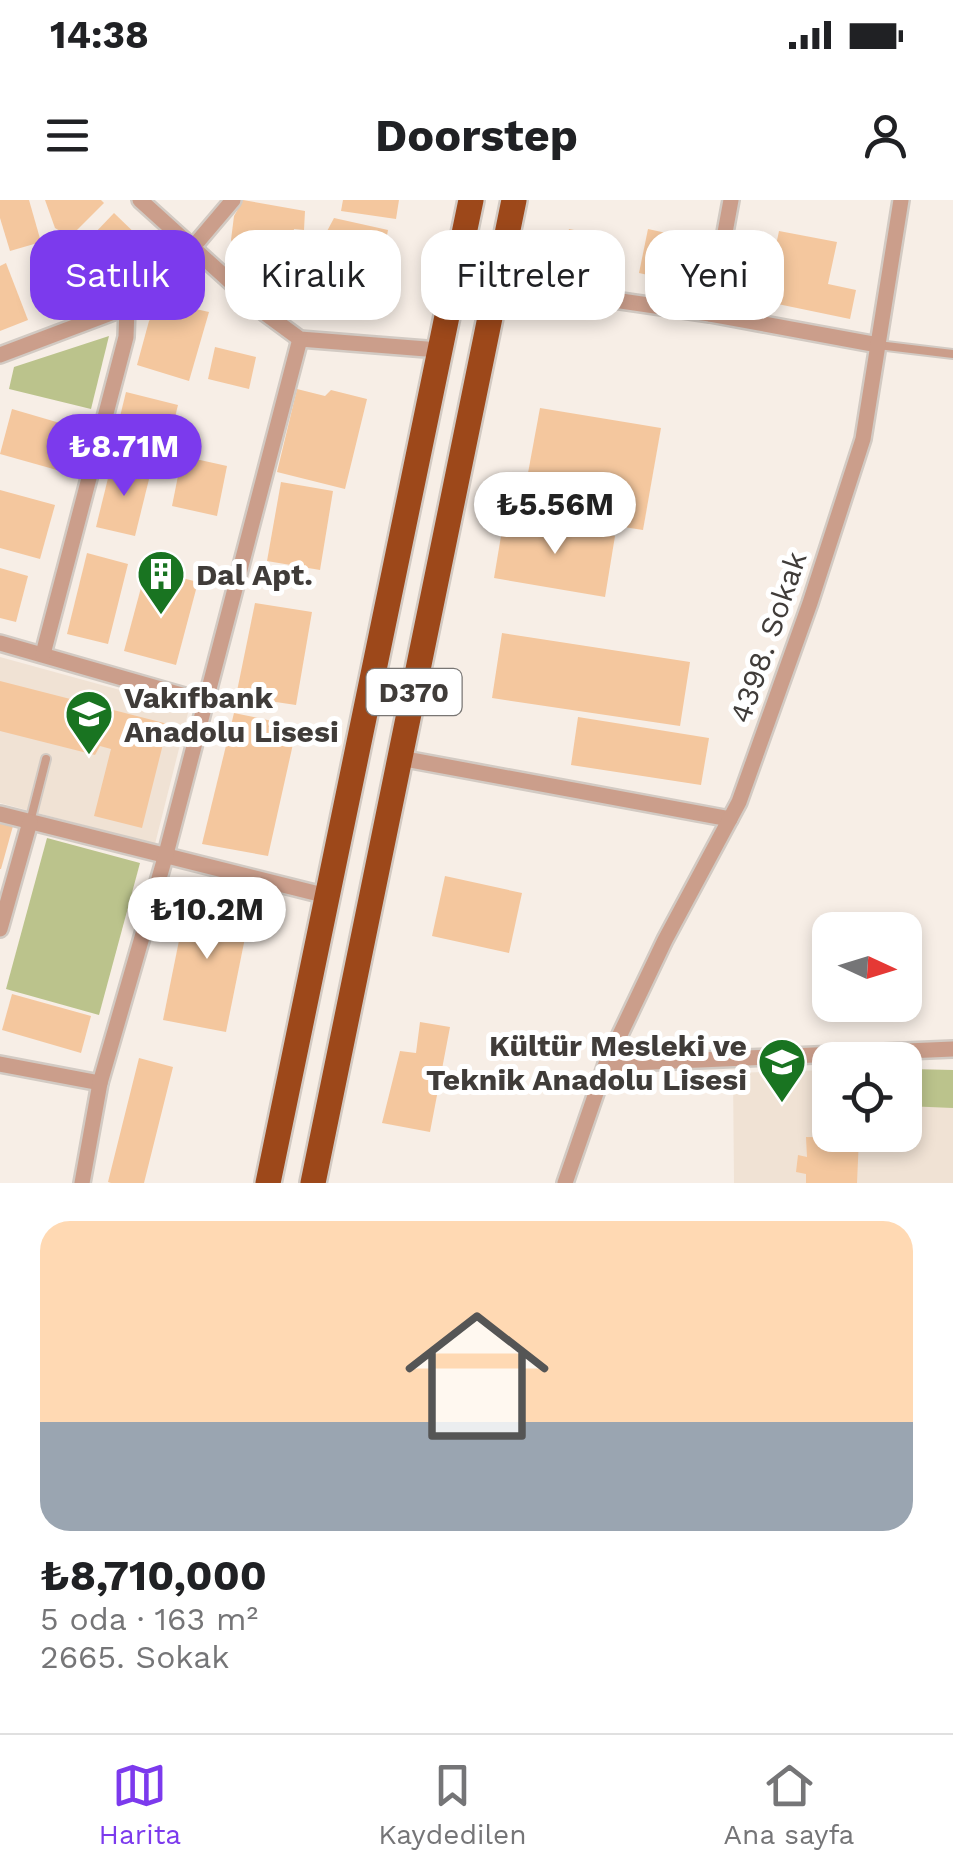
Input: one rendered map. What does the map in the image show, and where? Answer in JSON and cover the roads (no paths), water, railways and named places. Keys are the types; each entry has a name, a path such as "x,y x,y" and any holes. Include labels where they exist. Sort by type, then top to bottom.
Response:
{"highway":[{"name":"D370","path":"268,1183 471,200"},
{"name":"D370","path":"508,230 514,200"},
{"name":"D370","path":"313,1183 490,320"}],"street":[{"path":"140,200 175,230"},
{"path":"205,233 233,200"},
{"path":"725,230 731,200"},
{"name":"4398. Sokak","path":"565,1183 606,1064 665,940 739,802 810,603 863,439 901,200"},
{"path":"205,256 266,314 300,339 439,350"},
{"path":"0,355 92,320"},
{"path":"43,654 126,337 126,320"},
{"path":"744,320 878,344"},
{"path":"82,1183 100,1084 166,854 300,339"},
{"path":"0,643 206,702"},
{"path":"400,758 730,819"},
{"path":"0,814 328,896"},
{"path":"0,930 30,822"},
{"path":"606,1064 953,1049"},
{"path":"0,1064 100,1084"}],"lane":[{"path":"878,344 953,354"},
{"path":"30,822 46,759"}],"place":[{"name":"Dal Apt.","path":"161,616"},
{"name":"Vakıfbank Anadolu Lisesi","path":"89,756"},
{"name":"Kültür Mesleki ve Teknik Anadolu Lisesi","path":"782,1104"}]}
